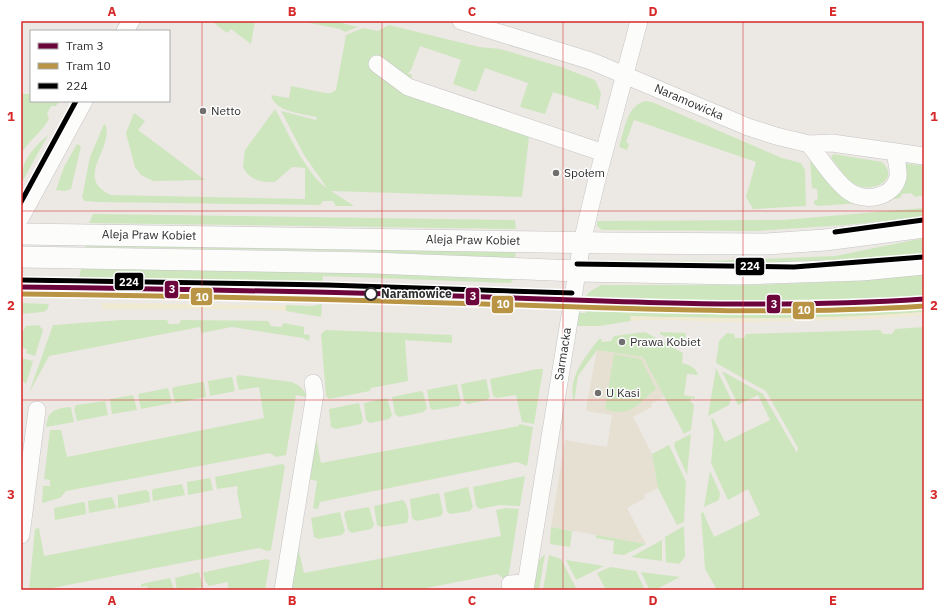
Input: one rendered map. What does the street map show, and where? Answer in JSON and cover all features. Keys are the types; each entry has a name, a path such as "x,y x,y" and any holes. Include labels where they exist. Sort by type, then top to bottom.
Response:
{"street":[{"path":"126,30 131,21"},
{"name":"Naramowicka","path":"461,21 535,42 626,74 748,127 810,144 832,144 924,156"},
{"name":"Sarmacka","path":"520,586 536,471 582,242 604,153 626,74 638,21"},
{"path":"378,64 408,87 604,153"},
{"path":"21,217 83,102"},
{"path":"810,144 832,174 849,192 859,196 872,198 886,194 894,186 898,176 895,152"},
{"name":"Aleja Praw Kobiet","path":"21,234 766,244 825,240 924,227"},
{"name":"Aleja Praw Kobiet","path":"21,257 365,262 577,271 794,274 924,264"},
{"path":"283,590 315,394 313,383"},
{"path":"21,536 36,410"}],"shaded area":[{"path":"597,349 643,357 664,397 651,404 652,407 633,417 652,454 658,488 644,495 645,498 627,508 646,544 551,527 565,440 607,447 612,415 587,411 586,409"}],"green space":[{"path":"215,21 255,21 251,44 231,29 227,33 214,23"},
{"path":"300,21 334,21 358,27 345,32 340,29"},
{"path":"389,25 479,47 500,49 561,67 595,80 601,93 598,110 596,109 597,106 553,92 545,114 520,107 528,83 485,68 476,92 453,84 461,60 420,46 411,70 408,73 412,75 407,91 529,137 522,197 331,191 354,206 336,206 333,201 323,201 320,205 98,202 85,201 82,198 90,157 104,124 106,126 106,135 95,172 95,181 100,188 111,195 305,199 305,168 292,167 275,182 270,182 256,180 246,172 243,167 245,150 275,109 291,140 312,174 327,188 304,155 281,111 316,120 317,117 283,109 273,101 271,95 289,98 291,86 331,93 336,90 346,35 363,28 378,31"},
{"path":"21,94 30,94 30,102 59,102 56,106 51,106 47,114 49,119 46,124 21,154"},
{"path":"645,101 652,102 782,158 801,163 805,170 806,206 753,209 746,197 756,162 634,120 626,142 629,144 627,150 619,147 624,127 630,114 634,108"},
{"path":"134,113 145,121 138,130 205,180 153,181 141,175 135,167 126,133"},
{"path":"48,135 21,184 21,176 28,156"},
{"path":"77,144 81,146 71,189 65,191 56,190 64,167"},
{"path":"833,154 882,162 887,169 888,175 886,180 875,186 860,187 854,184 845,175 831,158"},
{"path":"810,158 861,203 818,206 814,204 814,201 818,199 817,189 812,188"},
{"path":"904,163 924,166 924,195 915,197 911,193 902,194 900,198 884,200"},
{"path":"924,208 924,217 846,225 755,231 602,230 597,226 597,221 783,220"},
{"path":"93,214 515,220 516,229 89,223"},
{"path":"924,238 924,253 884,257 766,263 609,261 711,261 835,256"},
{"path":"86,244 516,250 515,258 351,251 85,247"},
{"path":"81,269 349,272 514,279 510,283 323,276 322,288 312,286 78,282"},
{"path":"924,274 924,312 887,315 778,318 631,316 631,321 599,326 577,326 579,313 586,313 585,298 589,292 601,285 756,285 847,281"},
{"path":"21,303 49,304 47,310 43,312 21,314"},
{"path":"322,304 321,317 286,311 286,305 312,306"},
{"path":"122,320 167,320 169,324 179,324 181,320 268,321 271,326 281,327 284,323 304,327 304,334 310,335 309,341 303,338 232,327 201,333 200,327 49,356 29,393 53,325"},
{"path":"39,325 43,330 35,356 26,353 27,349 21,348 21,331 23,331 26,326"},
{"path":"924,327 924,590 717,590 705,569 701,513 703,512 714,537 760,515 748,489 728,500 711,463 714,432 711,419 713,418 725,442 770,420 758,395 738,405 722,371 763,394 797,453 798,448 766,391 716,363 719,341 727,333 734,334 735,338 744,338 746,334 880,330 883,334 892,334 895,329"},
{"path":"326,330 452,335 452,343 405,340 408,381 371,388 370,391 329,399 326,396 321,334"},
{"path":"645,332 683,353 682,363 692,367 697,372 698,375 687,374 684,395 695,397 695,399 691,398 690,401 694,405 691,430 684,434 643,357 597,350 578,376 574,402 572,393 575,376 588,353 599,339 601,339 602,342 611,341 614,336"},
{"path":"660,332 686,333 684,347 660,334"},
{"path":"614,354 641,359 656,389 639,404 627,411 621,412 605,409"},
{"path":"21,358 33,361 26,384 21,379"},
{"path":"716,368 731,399 729,405 708,416"},
{"path":"543,369 534,424 522,422 516,395 497,398 493,396 490,379"},
{"path":"238,375 292,382 303,390 307,397 296,395 286,455 276,457 270,453 66,491 60,498 42,503 43,486 50,486 50,480 44,479 50,430 61,430 67,457 264,418 259,387 239,390 236,378"},
{"path":"232,377 235,391 210,396 208,381"},
{"path":"486,379 490,397 487,400 468,404 464,401 461,384"},
{"path":"204,382 206,397 175,403 172,389 174,387"},
{"path":"457,384 461,402 459,406 433,410 430,408 427,390"},
{"path":"168,388 172,403 141,409 138,394"},
{"path":"421,391 423,392 427,408 424,412 399,417 395,414 392,397"},
{"path":"133,395 137,410 112,414 110,399"},
{"path":"387,398 392,415 389,419 370,423 366,420 364,403"},
{"path":"105,401 108,415 77,421 74,409 76,405"},
{"path":"359,403 363,420 361,424 336,429 331,427 329,409"},
{"path":"69,407 71,408 74,422 46,427 48,418 52,412"},
{"path":"519,424 533,427 527,466 517,462 320,502 318,509 313,508 317,481 308,479 316,437 321,463 519,426"},
{"path":"691,434 687,475 674,446 675,442"},
{"path":"669,445 686,482 684,522 677,525 658,488 652,454"},
{"path":"282,464 285,466 271,550 267,551 259,548 42,590 29,590 35,529 39,528 44,556 242,518 237,492 238,486 217,489 215,477"},
{"path":"710,471 720,493 719,500 704,507"},
{"path":"525,476 520,506 499,505 480,509 476,506 473,487"},
{"path":"210,478 213,490 188,495 187,482"},
{"path":"182,484 185,495 153,501 153,489"},
{"path":"468,487 473,507 470,511 451,514 447,512 444,493"},
{"path":"146,490 149,492 150,502 118,508 118,495"},
{"path":"439,493 443,512 441,516 416,521 412,518 410,499"},
{"path":"112,497 116,508 89,513 88,501"},
{"path":"403,500 408,511 407,523 381,527 377,525 374,506"},
{"path":"83,502 85,503 86,514 55,520 54,508"},
{"path":"369,507 374,525 371,529 352,533 348,530 344,514 346,511"},
{"path":"506,508 519,509 508,579 505,580 498,574 416,590 291,590 298,547 304,573 501,536 496,510"},
{"path":"340,512 345,531 342,535 318,539 314,537 311,518"},
{"path":"684,526 685,557 679,564 666,562 665,537"},
{"path":"551,527 572,531 570,547 550,544"},
{"path":"596,535 646,544 624,555 613,554 614,541 596,538"},
{"path":"662,540 662,561 631,557"},
{"path":"545,554 539,590 533,590 539,560"},
{"path":"549,555 561,559 576,588 572,590 543,590"},
{"path":"266,559 270,561 265,590 228,590 228,582 209,586 205,581 203,573 205,572"},
{"path":"566,560 604,566 576,580"},
{"path":"610,567 636,571 645,590 606,590 597,573"},
{"path":"199,572 203,587 177,590 175,578"},
{"path":"641,572 680,577 655,590 649,589"},
{"path":"170,578 174,590 148,590 147,586 141,587 141,584"}],"sand":[{"path":"102,303 286,305 286,311 258,309 102,309"},
{"path":"924,312 924,315 876,318 731,322 668,320 631,321 630,316 777,318 887,315"}],"tram line":[{"name":"3","path":"21,287 313,292 706,304 815,304 924,299"},
{"name":"10","path":"21,294 310,299 759,311 869,309 924,306"}],"transit line":[{"name":"224","path":"21,202 75,102"},
{"name":"224","path":"835,232 923,220"},
{"name":"224","path":"577,264 794,267 923,257"},
{"name":"224","path":"21,280 327,285 572,293"}],"place":[{"name":"Netto","path":"203,111"},
{"name":"Społem","path":"556,173"},
{"name":"Naramowice","path":"371,294"},
{"name":"Prawa Kobiet","path":"622,342"},
{"name":"U Kasi","path":"598,393"}]}
